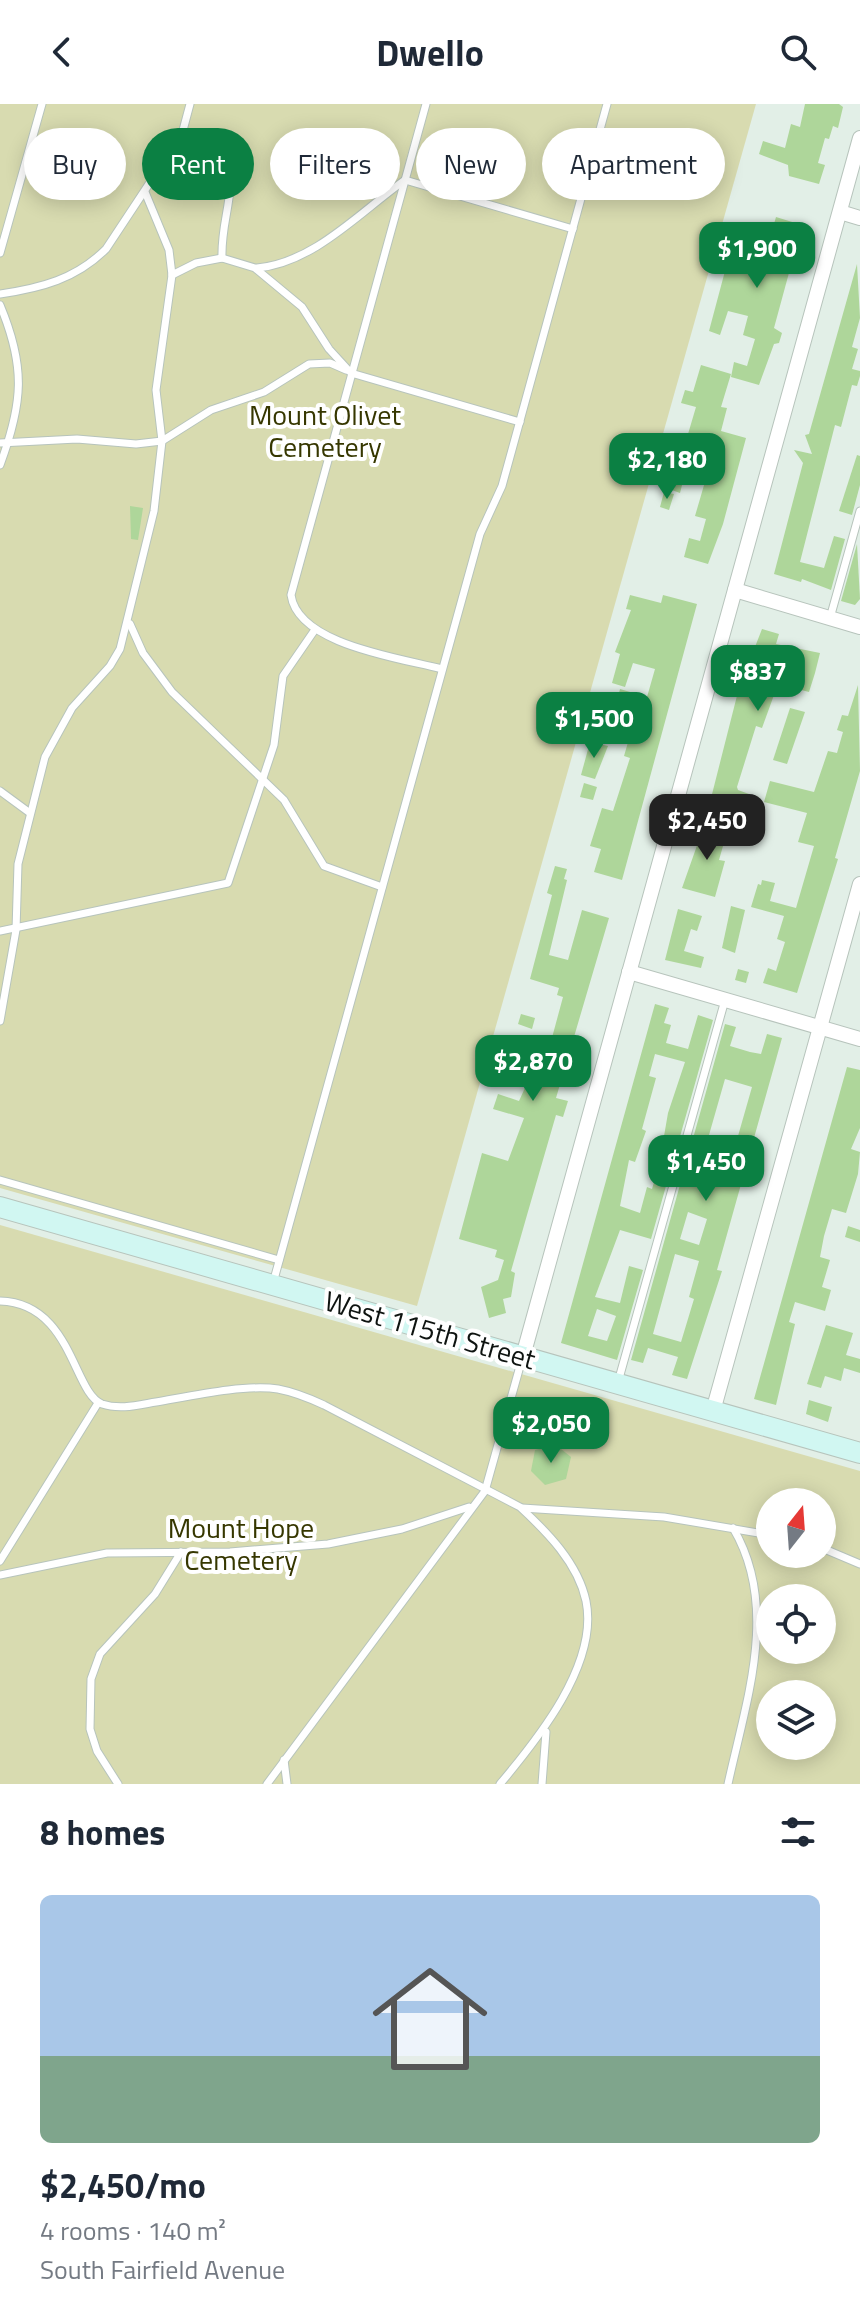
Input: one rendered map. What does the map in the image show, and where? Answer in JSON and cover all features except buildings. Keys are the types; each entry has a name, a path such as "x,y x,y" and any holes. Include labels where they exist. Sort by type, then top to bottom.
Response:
{"street":[{"path":"523,1356 860,138"},
{"path":"840,212 860,218"},
{"path":"735,590 860,627"},
{"path":"713,1411 860,884"},
{"path":"629,972 860,1039"},
{"name":"West 115th Street","path":"0,1207 860,1453"}],"lane":[{"path":"0,253 42,104"},
{"path":"184,128 190,104"},
{"path":"426,104 292,587 292,603 314,631 442,669"},
{"path":"272,1285 480,534 502,486 607,104"},
{"path":"405,180 573,229"},
{"path":"255,268 286,262 329,237 405,180"},
{"path":"0,294 58,281 91,264 119,232 142,197"},
{"path":"0,1021 16,930 18,864 51,742 72,708 110,666 129,622 154,511 162,441 156,390 172,275 169,250 148,200"},
{"path":"222,258 222,236 231,200"},
{"path":"172,275 196,263 222,258 255,268 302,307 329,349 351,373"},
{"path":"0,305 12,332 19,369 18,414 4,443 0,465"},
{"path":"4,443 162,441 211,410 264,392 309,364 330,363 351,373 520,422"},
{"path":"830,618 860,511"},
{"path":"129,622 143,653 172,692 284,800 324,866 382,887"},
{"path":"0,931 228,883 278,729 283,676 314,631"},
{"path":"0,791 30,813"},
{"path":"618,1384 725,1000"},
{"path":"0,1180 279,1260"},
{"path":"0,1301 24,1307 54,1329 98,1403"},
{"path":"267,1784 485,1491 523,1356"},
{"path":"98,1403 129,1407 260,1388 291,1391 371,1428 520,1507 664,1517 756,1532"},
{"path":"0,1561 98,1403"},
{"path":"0,1575 76,1557 328,1544 402,1529 471,1506"},
{"path":"500,1784 546,1729 576,1666 587,1621 586,1601 563,1553 520,1507"},
{"path":"728,1784 758,1626 752,1567 733,1528"},
{"path":"118,1784 97,1751 90,1729 91,1679 100,1654 155,1594 181,1552"},
{"path":"836,1554 860,1564"},
{"path":"542,1784 546,1729"},
{"path":"284,1760 287,1784"}],"green space":[{"name":"Mount Olivet Cemetery","path":"0,104 756,104 417,1306 0,1188"},
{"name":"Mount Hope Cemetery","path":"0,1225 860,1471 860,1784 0,1784"}]}
